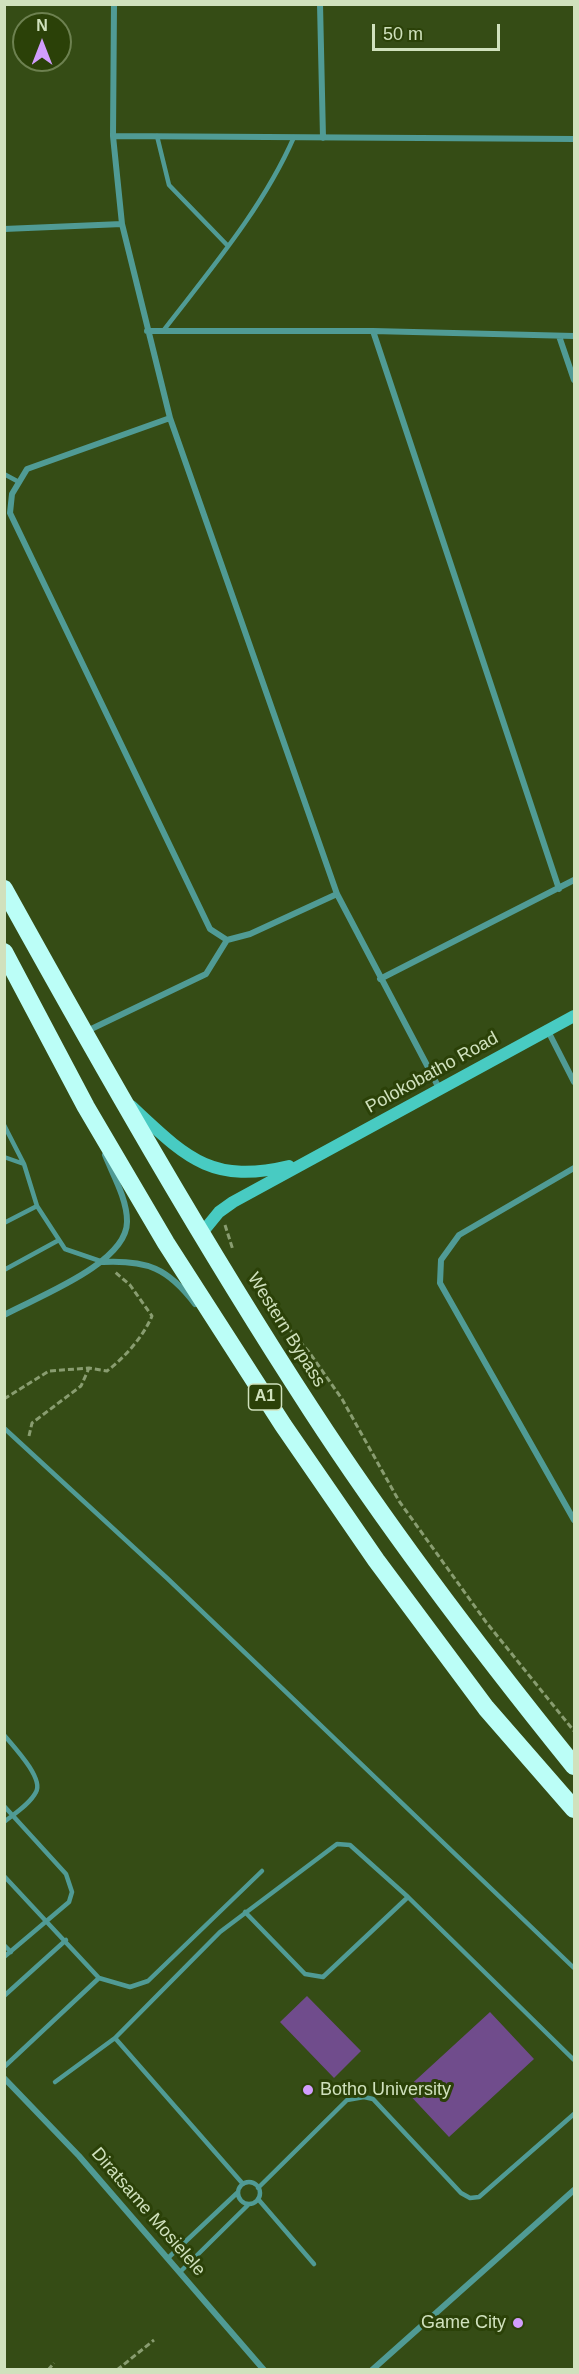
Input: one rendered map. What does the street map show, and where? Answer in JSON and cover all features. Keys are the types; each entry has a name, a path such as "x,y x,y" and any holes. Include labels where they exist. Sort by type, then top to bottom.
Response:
{"highway":[{"name":"Western Bypass","path":"4,889 119,1095 201,1234 312,1412 399,1538 574,1766"},
{"name":"A1","path":"4,952 86,1107 165,1243 259,1388 376,1560 486,1708 574,1809"}],"street":[{"path":"114,4 113,136 122,224 170,418 337,894 440,1090"},
{"path":"320,4 323,138"},
{"path":"113,136 574,140"},
{"path":"4,229 122,224"},
{"path":"147,331 373,331 574,336"},
{"path":"373,331 559,889"},
{"path":"559,336 574,380"},
{"path":"170,418 27,469 17,482 12,494 10,513 210,929 227,940"},
{"path":"380,979 559,889 574,879"},
{"path":"83,1032 206,974 227,940 250,934 337,894"},
{"name":"Polokobatho Road","path":"219,1212 574,1016"},
{"path":"547,1030 574,1082"},
{"path":"119,1095 183,1154 205,1164 230,1171 253,1172 306,1162"},
{"path":"4,1314 103,1262 125,1235 128,1222 126,1209 86,1107"},
{"path":"574,1168 459,1235 441,1260 440,1283 574,1520"},
{"path":"201,1234 219,1212"},
{"path":"103,1262 142,1263 172,1277 259,1388"},
{"name":"Diratsame Mosielele","path":"4,2078 80,2156 264,2370"},
{"path":"372,2370 574,2190"}],"lane":[{"path":"156,136 169,185 228,246"},
{"path":"163,331 228,246 280,169 294,137"},
{"path":"4,474 17,482"},
{"path":"4,1125 24,1164 37,1206 65,1249 103,1262"},
{"path":"4,1157 24,1164"},
{"path":"4,1223 37,1206"},
{"path":"4,1270 59,1240"},
{"path":"4,1428 168,1579 574,1968"},
{"path":"4,1735 31,1770 38,1783 37,1792 4,1822"},
{"path":"4,1806 66,1874 72,1892 69,1902 4,1958"},
{"path":"55,2082 115,2038 220,1932 337,1844 350,1845 408,1897 574,2060"},
{"path":"4,1876 99,1978 130,1987 148,1981 262,1871"},
{"path":"245,1912 305,1974 323,1977 408,1897"},
{"path":"4,1996 66,1940"},
{"path":"4,1945 11,1952"},
{"path":"4,2067 99,1978"},
{"path":"115,2038 243,2184 254,2184 258,2188"},
{"path":"314,2264 258,2199 258,2188 347,2100 364,2097 373,2099 461,2193 470,2198 479,2197 574,2114"},
{"path":"168,2258 237,2193 243,2184"},
{"path":"237,2193 239,2199 249,2205"},
{"path":"180,2272 258,2199"}],"path":[{"path":"219,1212 228,1230 233,1252"},
{"path":"4,1399 49,1371 89,1368 107,1371 126,1356 147,1327 152,1316 130,1285 103,1262"},
{"path":"258,1293 309,1352 342,1399 399,1501 432,1548 486,1622 574,1731"},
{"path":"27,1448 32,1423 81,1386 89,1368"},
{"path":"117,2370 154,2340"},
{"path":"48,2370 54,2363"}],"shaded area":[{"path":"307,1996 361,2051 334,2078 280,2022"},
{"path":"490,2012 534,2059 449,2137 405,2090"}],"place":[{"name":"Botho University","path":"308,2090"},
{"name":"Game City","path":"518,2323"}]}
